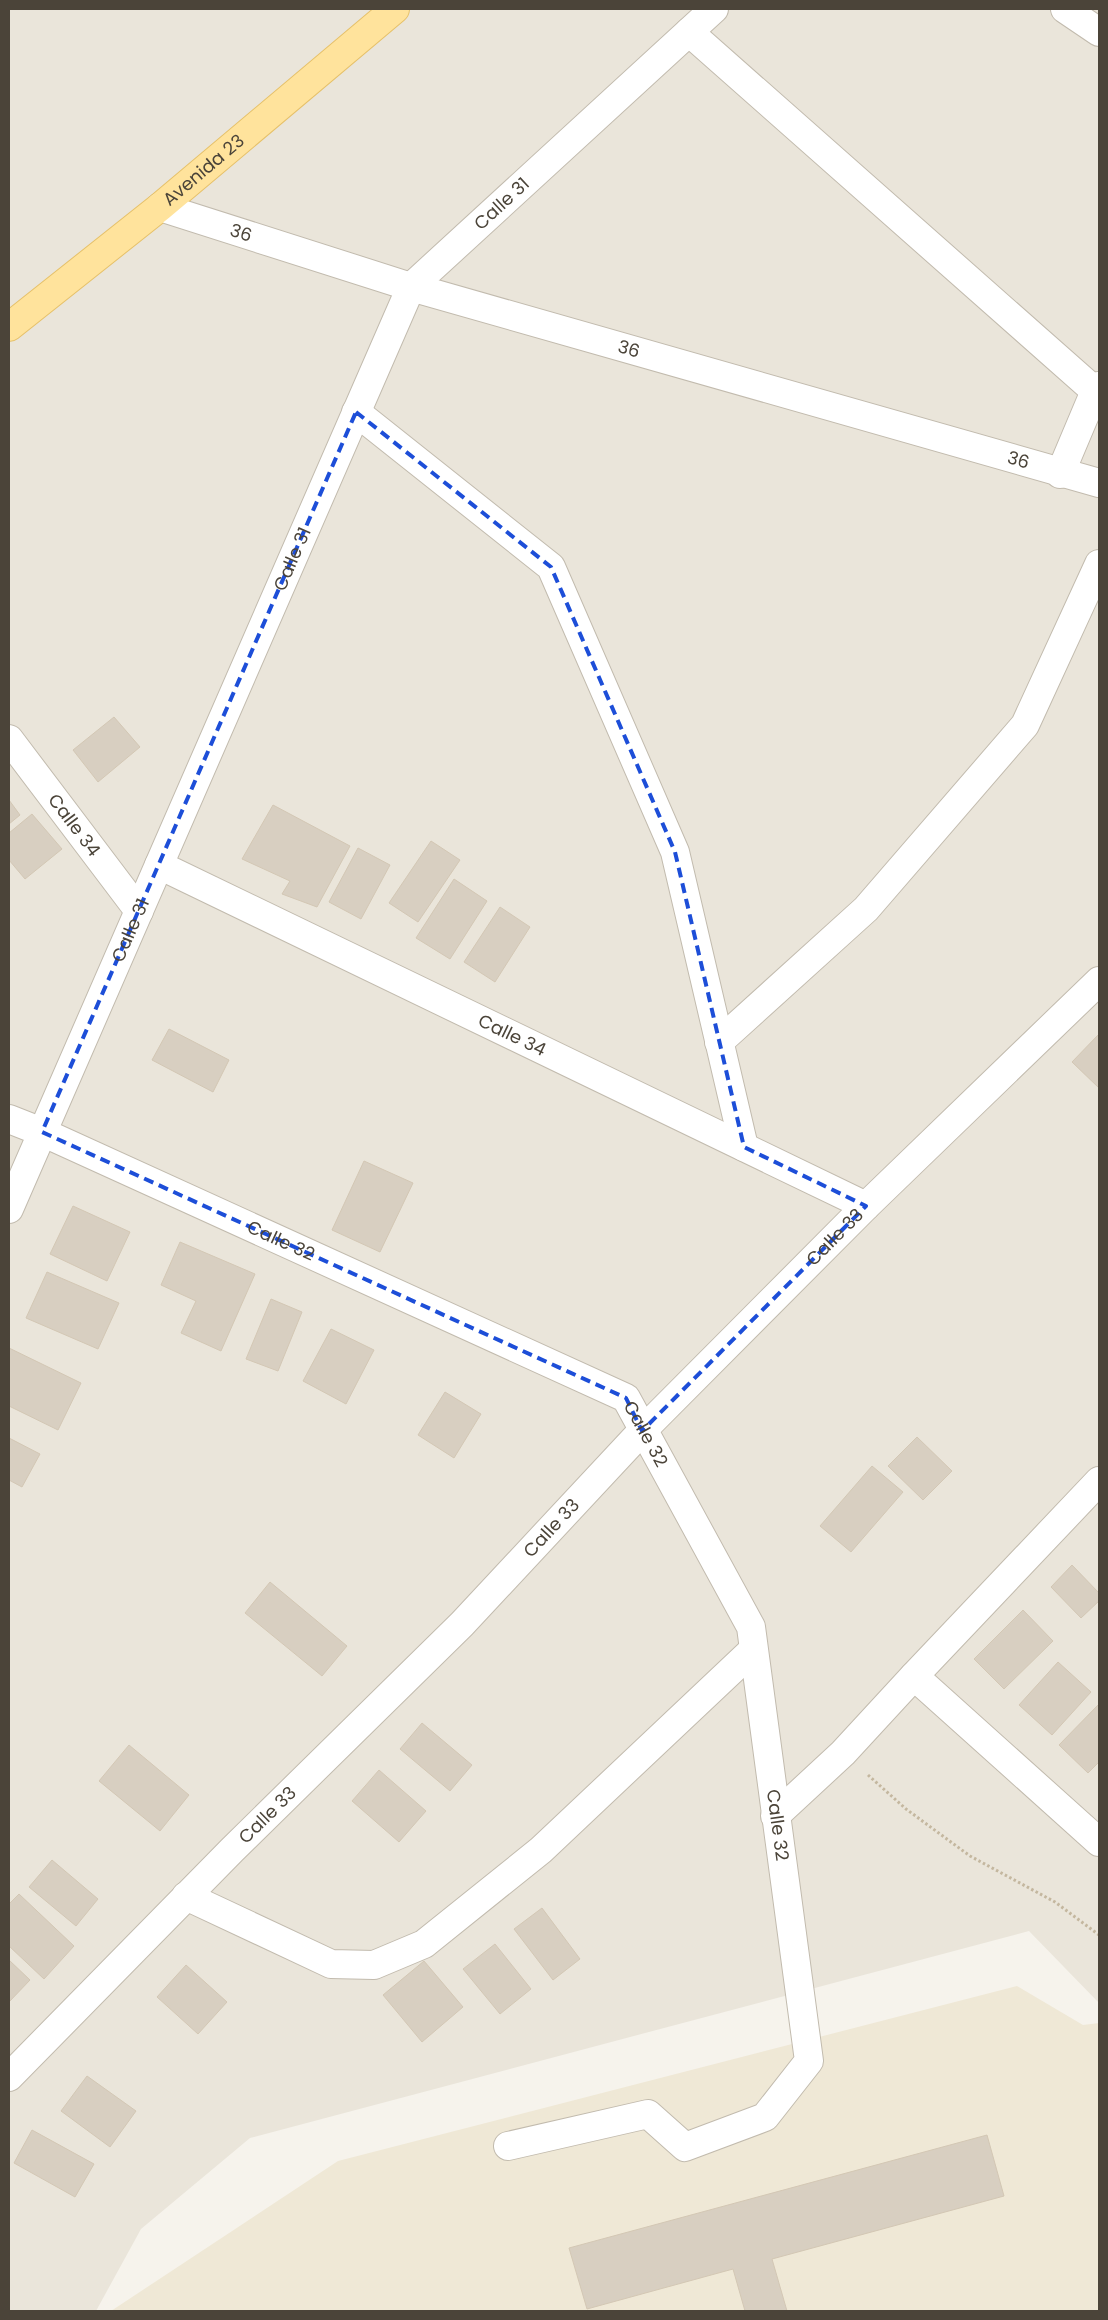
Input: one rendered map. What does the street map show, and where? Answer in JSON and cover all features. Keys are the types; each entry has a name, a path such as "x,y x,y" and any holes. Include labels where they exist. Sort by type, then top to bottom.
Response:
{"main road":[{"name":"Avenida 23","path":"9,327 160,208 395,9"}],"street":[{"name":"Calle 31","path":"9,1209 411,287 714,9"},
{"path":"1065,9 1099,32"},
{"path":"689,32 1097,388 1060,474"},
{"name":"36","path":"160,208 411,287 1060,474 1099,483"},
{"path":"356,412 551,567 675,852 744,1147"},
{"path":"719,1042 866,909 1025,724 1099,564"},
{"name":"Calle 34","path":"9,739 139,911"},
{"name":"Calle 34","path":"159,865 866,1206"},
{"name":"Calle 33","path":"9,2077 186,1896 462,1624 642,1431 866,1206 1099,981"},
{"name":"Calle 32","path":"9,1119 42,1132 626,1398 642,1431 751,1627 809,2061 765,2117 685,2147 648,2114 508,2146"},
{"path":"776,1816 843,1753 1099,1481"},
{"path":"186,1896 330,1964 374,1965 424,1944 541,1850 753,1650"},
{"path":"914,1676 1099,1842"}],"path":[{"path":"843,1753 906,1809 970,1856 1055,1902 1099,1935"}],"highlighted area":[{"path":"356,412 551,567 675,852 744,1147 866,1206 642,1431 626,1398 42,1132"}],"shaded area":[{"path":"9,9 1099,9 1099,2003 1029,1931 250,2138 141,2229 96,2311 9,2311"},
{"path":"1017,1986 1083,2025 1099,2023 1099,2311 111,2311 338,2161"}],"building":[{"path":"114,717 140,747 98,782 73,750"},
{"path":"9,800 20,815 9,824"},
{"path":"273,805 350,846 317,907 282,894 290,881 242,859"},
{"path":"32,814 62,849 25,879 9,860 9,833"},
{"path":"431,841 460,860 418,922 389,903"},
{"path":"358,848 390,865 361,919 329,902"},
{"path":"454,879 487,901 450,959 416,938"},
{"path":"500,907 530,927 495,982 464,962"},
{"path":"169,1029 229,1060 213,1092 152,1060"},
{"path":"1099,1034 1099,1088 1072,1062"},
{"path":"364,1161 413,1183 380,1252 332,1230"},
{"path":"73,1206 130,1232 107,1281 50,1254"},
{"path":"180,1242 255,1274 221,1351 181,1333 196,1301 161,1285"},
{"path":"47,1272 119,1303 98,1349 26,1318"},
{"path":"271,1299 302,1312 278,1371 246,1359"},
{"path":"331,1329 374,1350 346,1404 303,1381"},
{"path":"9,1348 81,1383 58,1430 9,1406"},
{"path":"445,1392 481,1414 454,1458 418,1435"},
{"path":"917,1437 952,1471 923,1500 888,1466"},
{"path":"9,1438 40,1454 22,1487 9,1480"},
{"path":"872,1466 903,1492 851,1552 820,1526"},
{"path":"1072,1565 1099,1593 1099,1601 1081,1618 1051,1587"},
{"path":"270,1582 347,1646 322,1676 245,1613"},
{"path":"1023,1610 1053,1641 1004,1689 974,1659"},
{"path":"1058,1662 1091,1692 1052,1735 1019,1705"},
{"path":"1099,1704 1099,1762 1088,1773 1059,1745"},
{"path":"422,1723 472,1765 450,1791 400,1749"},
{"path":"129,1745 189,1795 160,1831 99,1781"},
{"path":"379,1770 426,1811 399,1842 352,1801"},
{"path":"52,1860 98,1899 76,1926 29,1887"},
{"path":"19,1894 74,1946 44,1979 9,1946 9,1904"},
{"path":"542,1908 580,1959 553,1980 514,1929"},
{"path":"495,1944 531,1989 500,2014 463,1969"},
{"path":"9,1960 30,1980 9,2002"},
{"path":"424,1961 463,2007 422,2042 383,1995"},
{"path":"186,1965 227,2002 198,2034 157,1997"},
{"path":"87,2076 136,2111 110,2147 61,2111"},
{"path":"32,2130 94,2164 75,2197 14,2163"},
{"path":"987,2135 1004,2196 772,2259 787,2311 745,2311 733,2269 587,2309 569,2248"}]}
